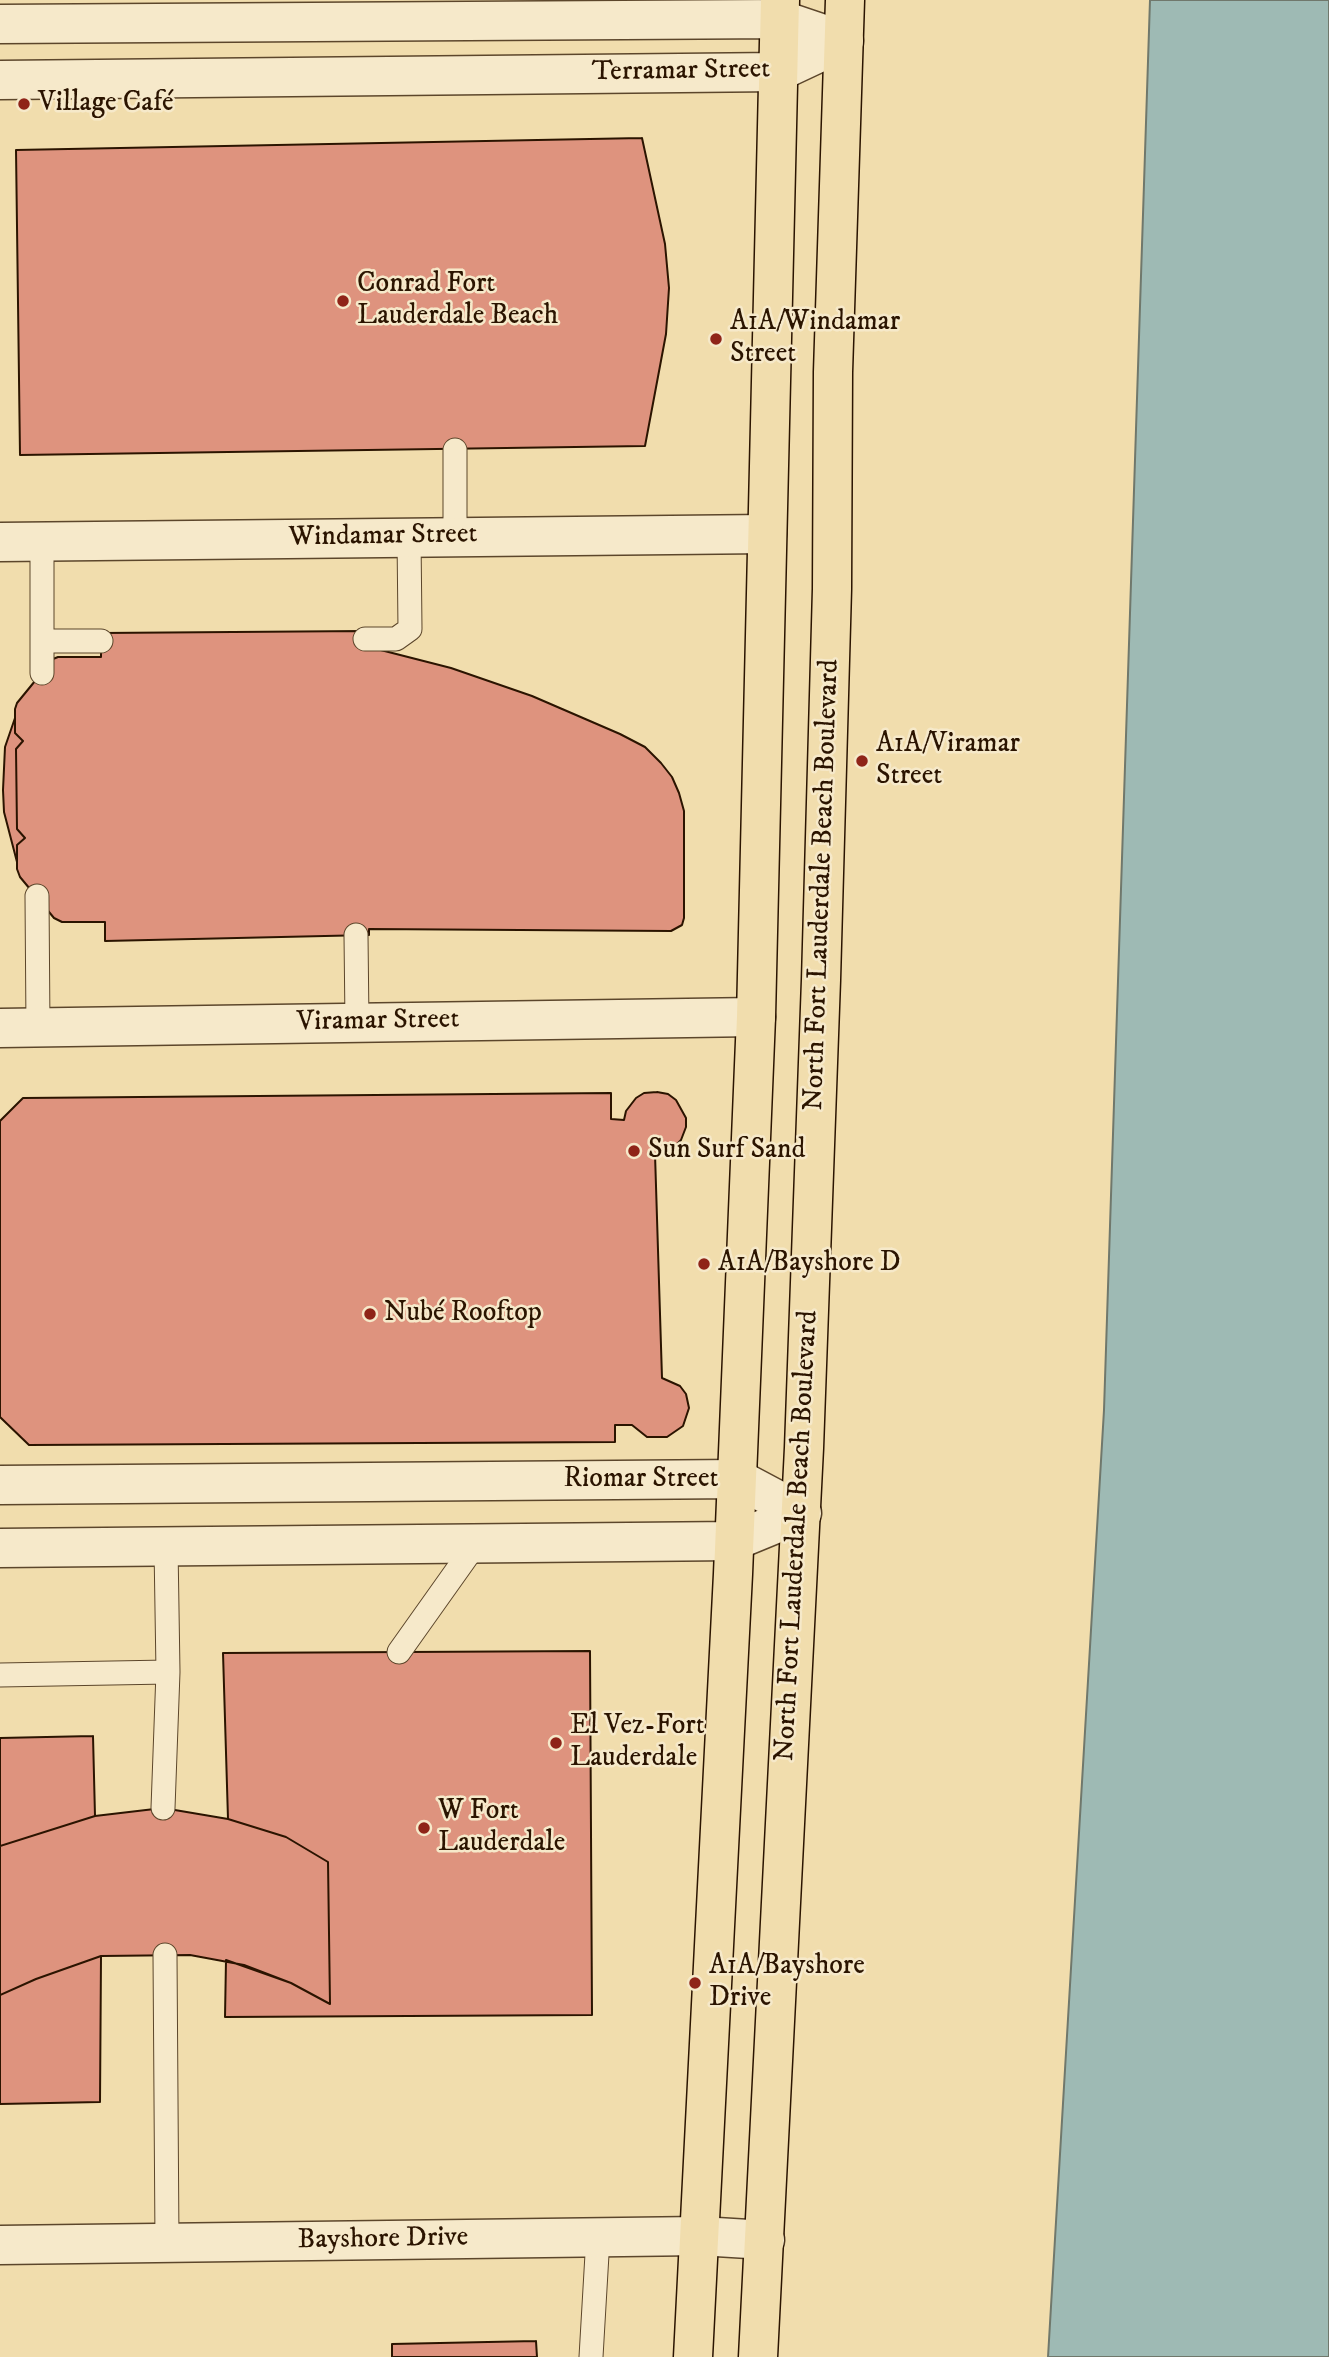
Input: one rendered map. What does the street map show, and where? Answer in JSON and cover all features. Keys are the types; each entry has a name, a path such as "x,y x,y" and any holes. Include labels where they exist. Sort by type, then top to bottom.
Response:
{"main road":[{"name":"North Fort Lauderdale Beach Boulevard","path":"758,2357 802,1513 821,980 832,589 833,372 845,0"},
{"path":"693,2357 737,1479 756,1017 780,9"}],"street":[{"name":"Terramar Street","path":"0,24 780,9 844,41"},
{"name":"Terramar Street","path":"0,80 778,72 844,41"},
{"name":"Windamar Street","path":"0,541 767,534"},
{"name":"Viramar Street","path":"0,1028 756,1017"},
{"name":"Riomar Street","path":"0,1485 737,1479 802,1513"},
{"path":"0,1548 734,1541 802,1513"},
{"name":"Bayshore Drive","path":"0,2245 700,2236 765,2240"}],"lane":[{"path":"454,450 454,536"},
{"path":"365,639 396,639 410,629 409,537"},
{"path":"42,541 42,673"},
{"path":"42,642 101,642"},
{"path":"37,896 38,1028"},
{"path":"356,935 357,1023"},
{"path":"399,1652 475,1545"},
{"path":"163,1808 168,1672 166,1547"},
{"path":"0,1675 168,1672"},
{"path":"165,1955 167,2243"},
{"path":"591,2357 598,2237"}],"water":[{"path":"1150,0 1329,0 1329,2357 1048,2357 1104,1410"}],"building":[{"name":"Conrad Fort Lauderdale Beach","path":"642,138 665,244 669,288 666,334 645,446 20,455 16,150"},
{"path":"365,631 365,646 451,668 532,696 645,747 672,777 684,811 682,925 671,931 369,929 369,935 105,941 105,922 62,922 54,918 20,877 17,869 17,845 25,838 17,829 16,749 23,741 15,733 15,709 53,659 101,657 101,633"},
{"path":"15,718 15,733 23,741 16,749 17,829 25,838 17,845 17,862 4,812 3,790 5,747"},
{"path":"611,1093 611,1119 624,1120 626,1111 636,1098 644,1093 668,1094 676,1100 686,1118 681,1140 673,1148 655,1154 662,1378 680,1386 686,1394 689,1408 683,1426 667,1437 647,1437 632,1425 615,1425 615,1442 29,1445 0,1417 0,1121 23,1098"},
{"name":"W Fort Lauderdale","path":"590,1651 592,2015 225,2017 226,1960 291,1983 330,2004 328,1862 286,1837 228,1819 223,1653"},
{"path":"93,1736 95,1816 0,1846 0,1738"},
{"path":"163,1808 228,1819 286,1837 328,1862 330,2004 291,1983 244,1965 190,1955 101,1956 0,1995 0,1846 95,1816"},
{"path":"101,1956 100,2102 0,2104 0,1995"},
{"path":"536,2341 537,2357 392,2357 392,2344"}],"place":[{"name":"Village Café","path":"24,104"},
{"name":"Conrad Fort Lauderdale Beach","path":"343,301"},
{"name":"A1A/Windamar Street","path":"716,339"},
{"name":"A1A/Viramar Street","path":"862,761"},
{"name":"Sun Surf Sand","path":"634,1151"},
{"name":"A1A/Bayshore D","path":"704,1264"},
{"name":"Nubé Rooftop","path":"370,1314"},
{"name":"El Vez-Fort Lauderdale","path":"556,1743"},
{"name":"W Fort Lauderdale","path":"424,1828"},
{"name":"A1A/Bayshore Drive","path":"695,1983"}]}
